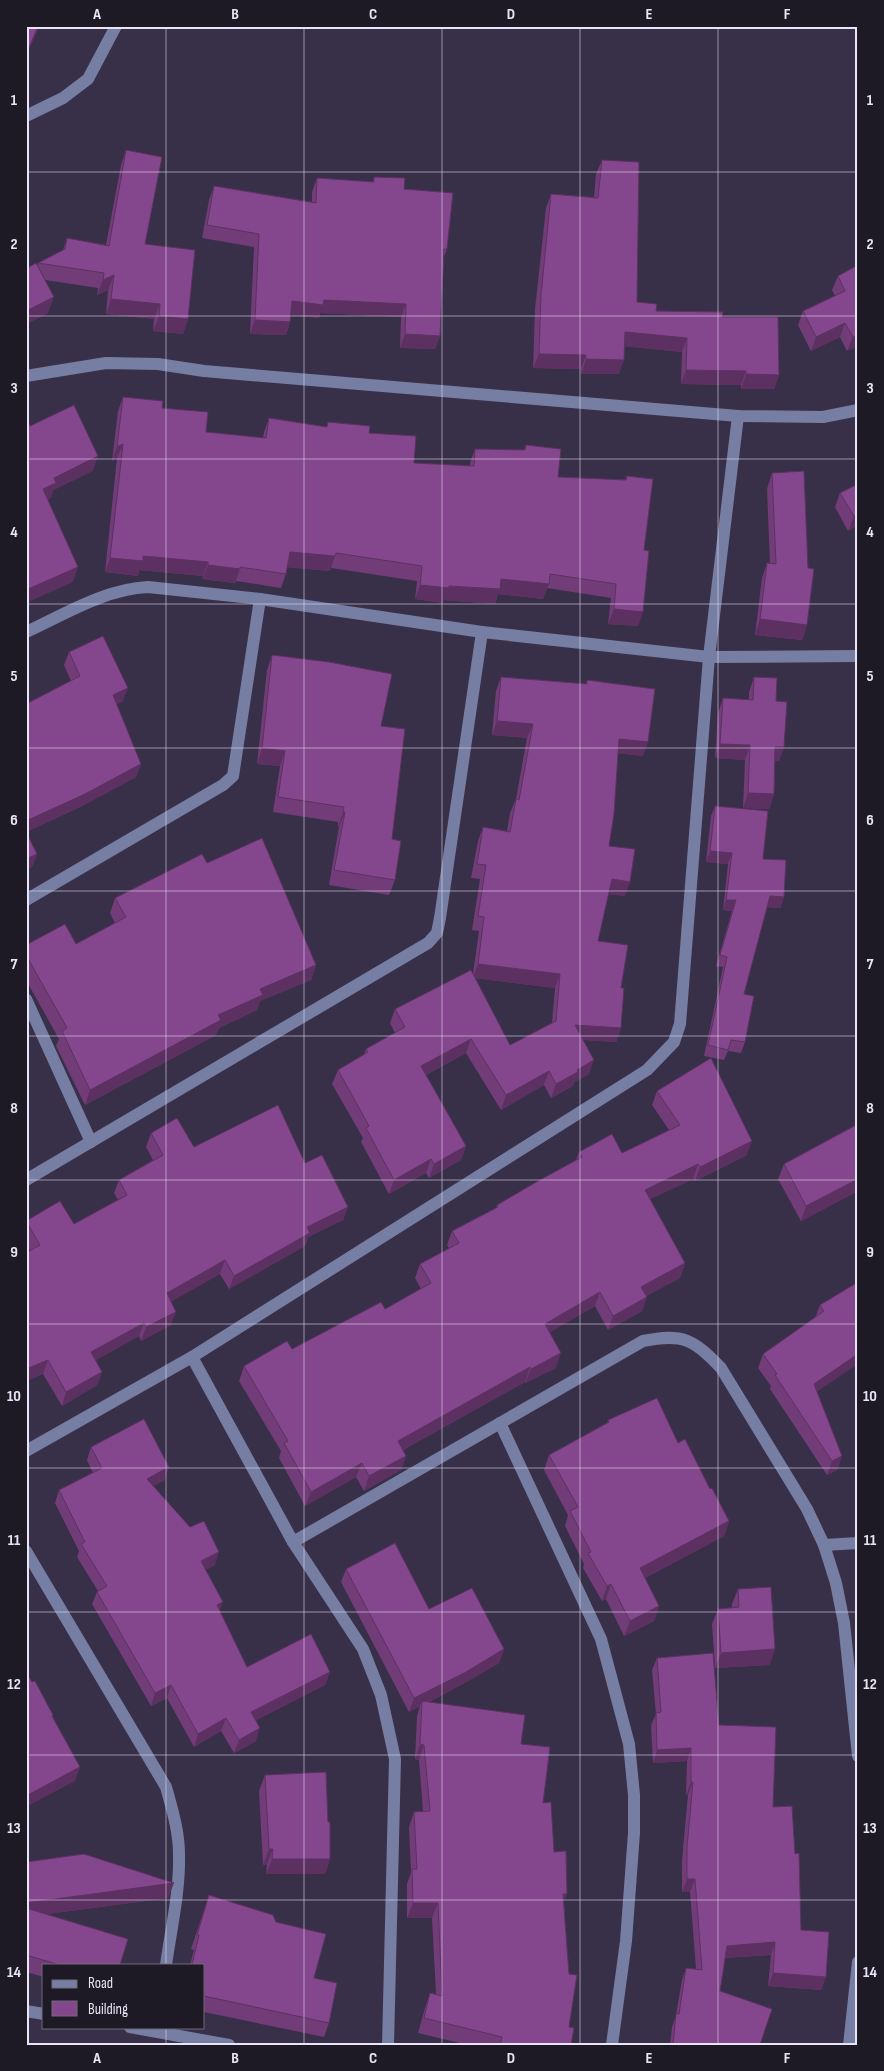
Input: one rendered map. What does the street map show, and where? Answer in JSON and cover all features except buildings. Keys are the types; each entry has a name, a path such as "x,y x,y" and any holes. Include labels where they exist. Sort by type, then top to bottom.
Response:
{"street":[{"path":"26,116 63,98 88,79 116,26"},
{"path":"26,376 106,363 158,364 204,371 738,416 823,417 858,410"},
{"path":"26,1451 192,1356 647,1070 674,1042 680,1024 709,657 738,416"},
{"path":"26,632 108,594 135,588 159,587 260,599 482,632 709,657 858,656"},
{"path":"26,900 223,785 233,776 260,599"},
{"path":"26,1180 428,944 437,933 482,632"},
{"path":"26,999 91,1142"},
{"path":"293,1542 642,1341 666,1336 683,1338 711,1358 721,1368 807,1509 824,1545 836,1583 844,1623 858,1756"},
{"path":"192,1356 293,1542 363,1649 381,1695 395,1759 388,2045"},
{"path":"500,1423 601,1639 629,1744 634,1795 634,1833 626,1941 612,2045"},
{"path":"824,1545 858,1543"},
{"path":"26,1552 166,1787 176,1822 179,1854 178,1885 166,1964"},
{"path":"848,2045 858,1962"},
{"path":"26,2011 42,2014"},
{"path":"144,2028 157,2029 229,2045"}]}
